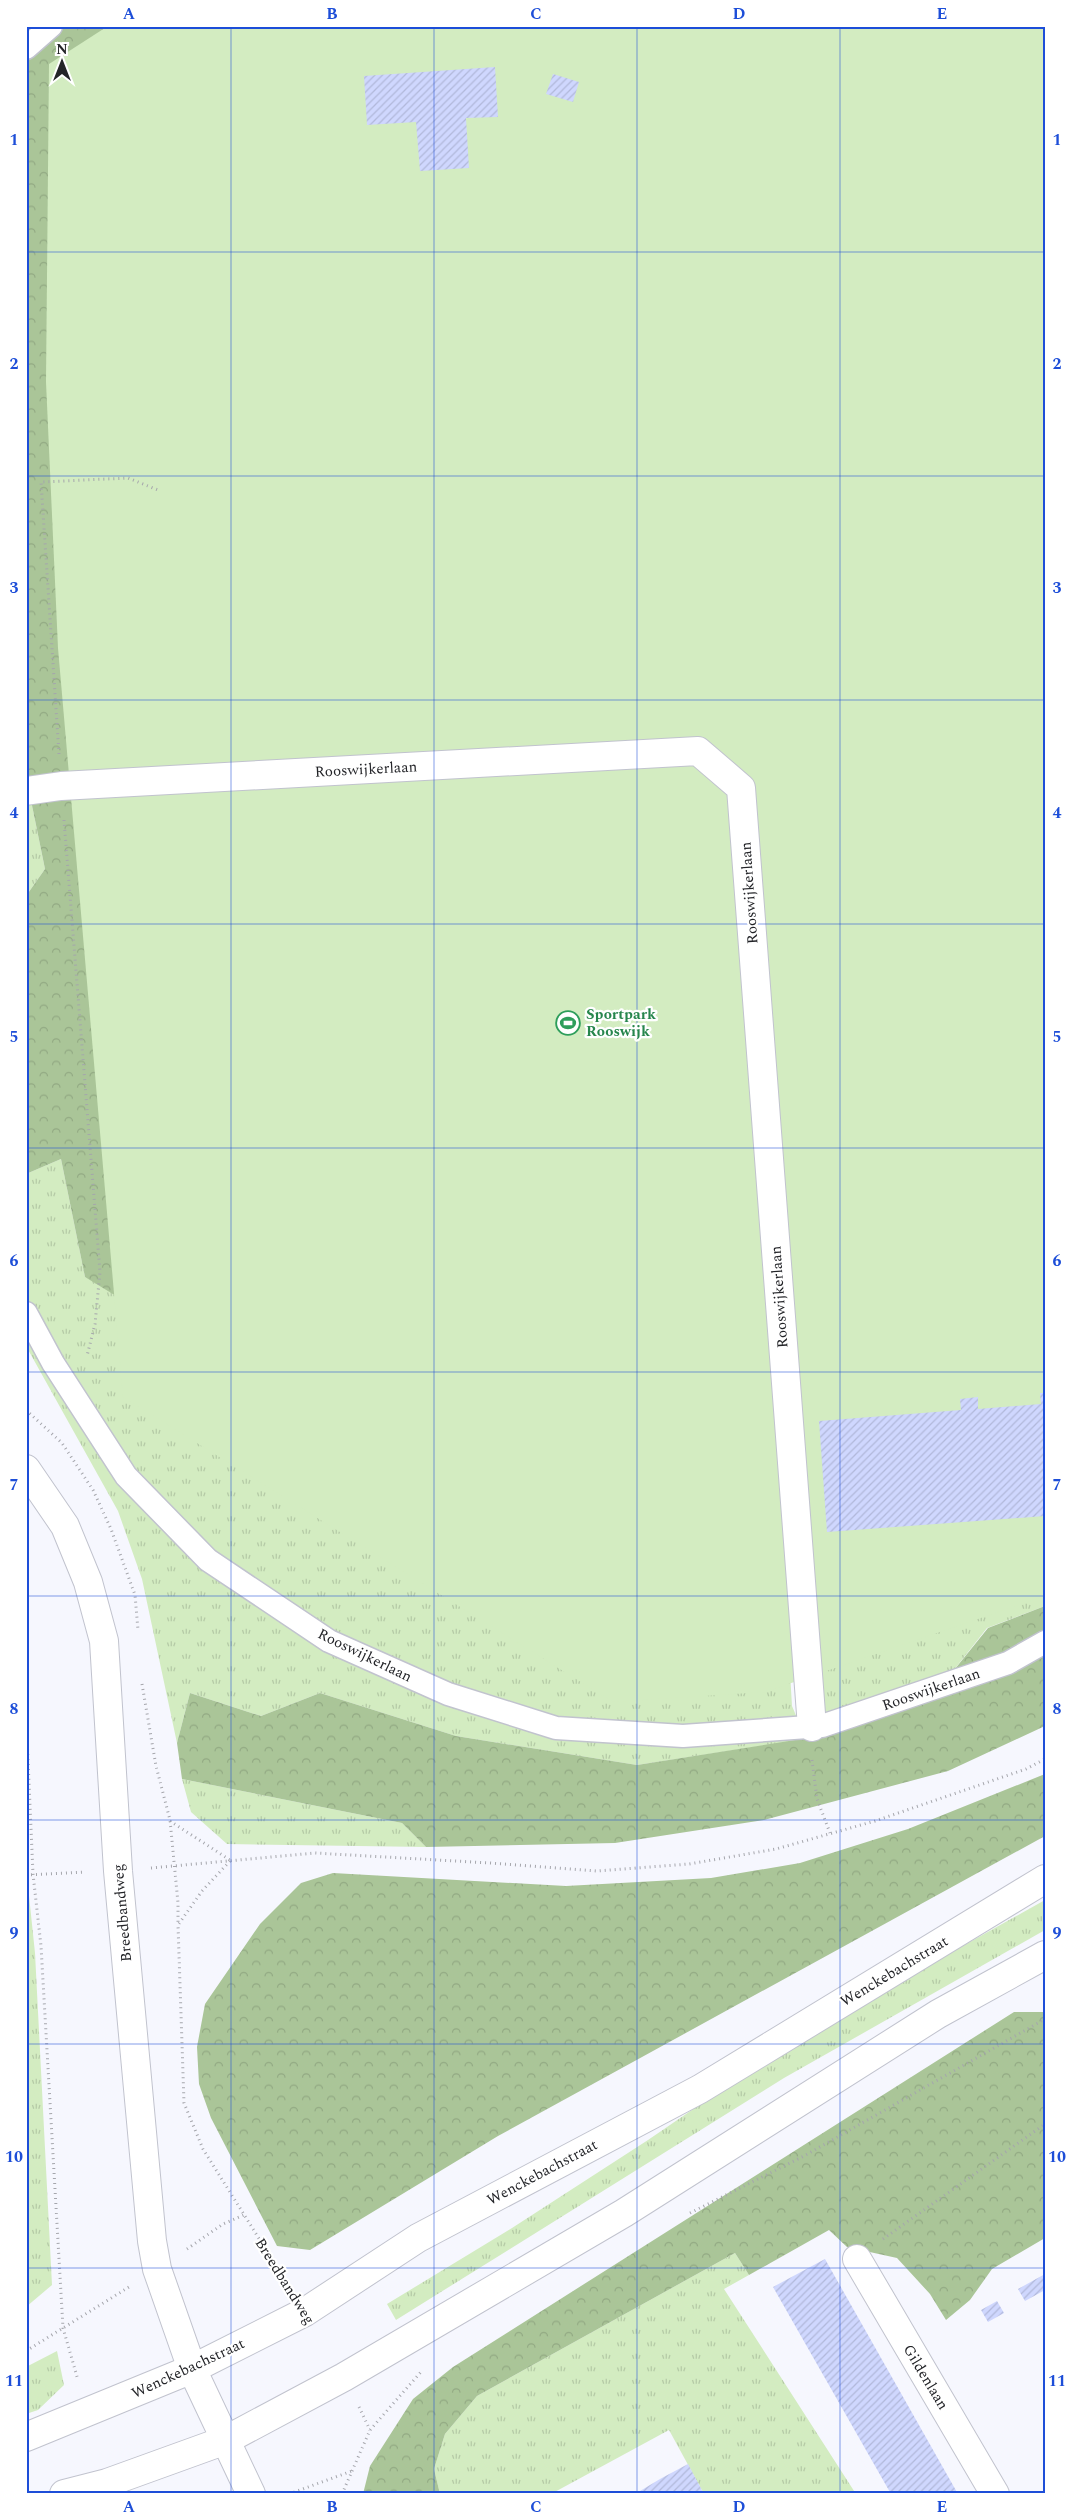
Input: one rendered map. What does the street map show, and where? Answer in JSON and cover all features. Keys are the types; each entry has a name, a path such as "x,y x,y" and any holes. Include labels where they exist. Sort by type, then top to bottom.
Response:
{"street":[{"name":"Rooswijkerlaan","path":"26,790 62,786 698,751 742,788 812,1727"},
{"name":"Breedbandweg","path":"26,1469 65,1526 88,1582 104,1641 118,1871 152,2241 157,2269 192,2369 251,2494"},
{"name":"Wenckebachstraat","path":"26,2437 192,2369 305,2312 418,2238 700,2089 1045,1879"},
{"path":"64,2494 107,2483 226,2440 344,2378 607,2223 938,2014 1045,1955"},
{"name":"Gildenlaan","path":"857,2259 995,2494"}],"lane":[{"path":"26,48 51,26"},
{"name":"Rooswijkerlaan","path":"26,1313 54,1363 126,1476 208,1560 329,1641 448,1694 556,1728 683,1736 812,1727 822,1726 1008,1663 1045,1642"}],"path":[{"path":"26,1410 62,1444 95,1324 100,1272 62,786 41,482 128,478 158,490"},
{"path":"26,1714 33,1874 41,1946 63,2328 74,2366"},
{"path":"812,1727 814,1782 817,1799 830,1833"},
{"path":"170,1820 230,1860 316,1853 597,1871 690,1864 776,1849 875,1821 1026,1769 1045,1758"},
{"path":"178,1925 202,1891 230,1860"},
{"name":"Breedbandweg","path":"173,1866 178,1903 184,2103 203,2149 305,2312"},
{"path":"26,1875 33,1874"},
{"path":"684,2217 804,2156 1045,2019"},
{"path":"857,2259 941,2196 1045,2124"},
{"path":"342,2494 370,2430 426,2366"},
{"path":"289,2494 352,2471"}],"green space":[{"path":"26,26 666,26 121,1299 85,1277 61,1159 26,1174 26,896 45,869 26,776"},
{"name":"Sportpark Rooswijk","path":"108,26 1045,26 1045,1596 765,1692 613,1702 123,1397 58,648 46,382 49,64"},
{"path":"26,776 45,869 26,896"},
{"path":"61,1159 85,1277 784,1572 792,1706 806,1739 637,1765 456,1736 320,1693 261,1716 190,1693 177,1743 142,1579 118,1511 26,1346 26,1174"},
{"path":"1045,1526 1045,1606 987,1628 942,1685 833,1734 823,1736 821,1661"},
{"path":"1045,1606 1045,1726 948,1771 764,1820 615,1843 426,1847 402,1823 182,1779 177,1743 190,1693 261,1716 320,1693 456,1736 637,1765 833,1734 942,1685 988,1628"},
{"path":"1045,1774 1045,1836 498,2136 310,2250 277,2246 211,2118 199,2084 197,2047 205,2004 260,1924 301,1883 333,1873 566,1886 711,1878 800,1863 908,1829"},
{"path":"182,1779 402,1823 426,1847 227,1844 191,1812"},
{"path":"26,1886 28,1886 35,1953 52,2285 26,2307"},
{"path":"1045,1900 1045,1930 784,2078 396,2320 387,2304 512,2228 648,2140 765,2060 836,2017"},
{"path":"1014,2012 1045,2012 1045,2238 992,2269 970,2300 946,2320 930,2294 897,2258 847,2247 829,2230 749,2275 735,2253 477,2396 445,2434 434,2469 440,2494 363,2494 370,2466 413,2399 453,2367"},
{"path":"735,2253 749,2275 724,2289 856,2494 704,2494 669,2430 551,2494 440,2494 434,2469 445,2434 477,2396"},
{"path":"57,2351 64,2385 38,2410 26,2414 26,2367"}],"building":[{"path":"495,67 498,117 466,118 469,168 420,171 416,122 367,125 364,76"},
{"path":"553,74 579,82 573,102 546,94"},
{"path":"1040,1393 1045,1393 1045,1516 827,1532 819,1421 961,1410 960,1399 978,1397 978,1409 1041,1404"},
{"path":"825,2259 958,2494 891,2494 773,2287"},
{"path":"1045,2274 1045,2290 1025,2301 1018,2289"},
{"path":"997,2301 1004,2313 988,2322 981,2310"},
{"path":"688,2464 704,2494 635,2494 660,2479"}],"place":[{"name":"Sportpark Rooswijk","path":"568,1023"}]}
